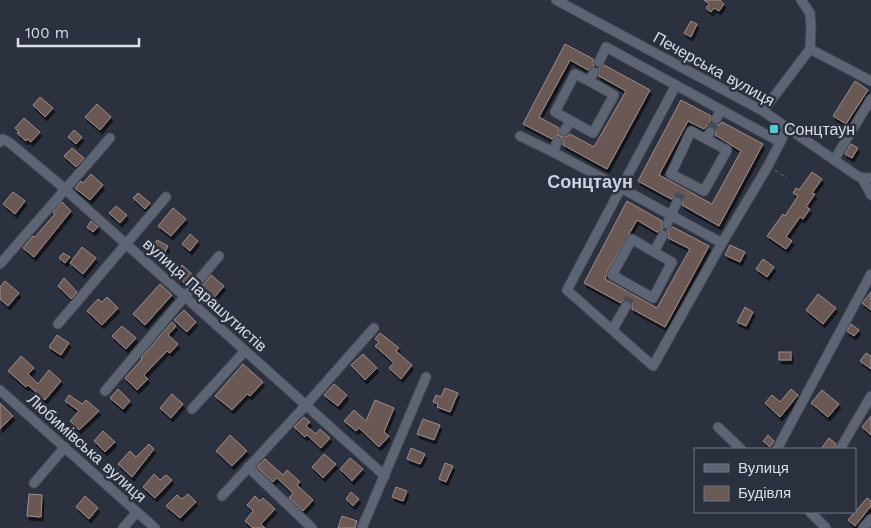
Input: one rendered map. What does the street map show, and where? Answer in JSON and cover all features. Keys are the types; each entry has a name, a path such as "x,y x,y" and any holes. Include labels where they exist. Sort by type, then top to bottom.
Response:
{"street":[{"name":"Печерська вулиця","path":"556,0 763,111 834,160 867,178 871,195"},
{"path":"763,111 810,49 810,13 801,0"},
{"path":"599,62 606,48 780,142"},
{"path":"810,49 871,81"},
{"path":"589,81 594,72"},
{"path":"576,74 589,81 614,94 593,133 556,112 576,74"},
{"path":"676,85 568,290 653,366 768,166 788,127"},
{"path":"834,160 871,99"},
{"path":"716,119 721,110"},
{"path":"564,131 571,121"},
{"path":"691,131 708,135 727,150 704,191 685,186 671,174 691,131"},
{"path":"520,136 621,188 669,220 722,243"},
{"path":"0,264 110,138"},
{"name":"вулиця Парашутистів","path":"2,140 58,183 385,476"},
{"path":"553,152 557,142"},
{"path":"58,324 166,197"},
{"path":"669,220 677,202"},
{"path":"654,252 662,235"},
{"path":"632,239 654,252 672,262 653,298 632,290 612,275 632,239"},
{"path":"105,391 219,256"},
{"path":"778,448 871,274"},
{"path":"613,329 626,306"},
{"path":"222,496 374,328"},
{"path":"192,409 245,351"},
{"path":"362,528 426,377"},
{"name":"Любимівська вулиця","path":"0,390 155,528"},
{"path":"841,448 871,396"},
{"path":"718,427 740,448"},
{"path":"34,483 64,447"},
{"path":"248,467 312,528"},
{"path":"123,528 137,512"},
{"path":"811,513 826,528"},
{"path":"863,528 871,519"}],"path":[{"path":"768,166 787,178"}],"building":[{"path":"704,0 720,0 724,4 719,11 714,8 711,12 706,8 709,4"},
{"path":"691,21 697,24 691,37 684,33"},
{"path":"565,44 593,59 594,66 588,70 570,60 539,117 559,128 558,133 561,136 566,137 570,134 594,147 626,91 599,76 599,68 604,65 650,90 607,169 563,145 560,136 552,139 523,124"},
{"path":"855,81 868,90 846,124 833,116"},
{"path":"40,97 53,108 45,117 33,105"},
{"path":"681,100 711,116 710,122 713,125 719,125 722,122 763,144 719,226 682,205 683,201 680,197 676,196 671,199 638,181","holes":["688,121 704,129 707,126 713,126 716,129 715,135 741,151 712,204 659,175"]},
{"path":"97,104 111,117 100,130 85,117"},
{"path":"24,118 40,132 31,142 27,139 26,141 17,133 19,132 15,128"},
{"path":"74,130 82,137 76,144 68,137"},
{"path":"851,144 858,148 852,158 845,154"},
{"path":"72,148 84,158 76,167 64,156"},
{"path":"812,172 822,179 812,193 815,194 806,207 810,209 803,219 800,217 786,237 792,241 786,249 767,236 783,214 785,216 798,196 793,193 796,188 799,190"},
{"path":"91,174 103,185 90,200 75,188 81,181 83,183"},
{"path":"13,192 25,201 15,214 3,204"},
{"path":"138,193 150,203 145,209 133,198"},
{"path":"627,201 662,221 663,229 657,232 637,220 607,272 605,279 657,308 690,249 668,238 667,230 673,227 709,246 665,327 632,309 632,303 629,300 623,300 621,303 584,283"},
{"path":"62,202 71,211 34,257 23,248 55,214 53,212"},
{"path":"116,206 127,215 120,223 109,213"},
{"path":"173,208 186,219 171,236 158,226"},
{"path":"91,221 98,227 93,232 87,227"},
{"path":"190,234 198,241 190,251 182,244"},
{"path":"157,240 168,246 162,258 151,252"},
{"path":"730,245 745,252 740,262 725,255"},
{"path":"82,247 96,258 83,274 70,263"},
{"path":"63,253 70,257 65,263 59,258"},
{"path":"763,259 774,267 767,277 756,269"},
{"path":"182,265 194,276 186,285 174,273"},
{"path":"211,275 224,286 212,300 200,289"},
{"path":"64,278 77,292 71,299 58,286"},
{"path":"5,281 19,293 8,306 0,299 0,287"},
{"path":"160,284 172,295 145,325 133,314"},
{"path":"871,292 871,310 862,303"},
{"path":"818,294 836,308 823,324 806,310"},
{"path":"107,297 118,308 102,325 87,311 98,299 102,302"},
{"path":"745,307 753,312 746,326 737,322"},
{"path":"184,310 196,322 187,332 174,320"},
{"path":"172,322 176,326 168,335 178,344 170,353 167,351 144,375 148,379 137,390 125,378"},
{"path":"851,324 859,330 854,336 847,331"},
{"path":"122,326 136,338 126,349 112,336"},
{"path":"380,333 399,348 396,351 412,365 401,379 389,368 394,363 375,346 379,342 375,339"},
{"path":"57,335 69,343 61,355 49,347"},
{"path":"779,352 791,352 791,360 779,360"},
{"path":"866,353 871,356 871,369 860,361"},
{"path":"363,354 377,368 365,380 351,365"},
{"path":"21,356 34,368 28,374 38,384 49,370 61,381 45,400 8,371"},
{"path":"243,364 263,382 250,396 247,394 232,410 215,396"},
{"path":"334,384 347,395 338,406 324,395"},
{"path":"445,388 458,393 450,412 437,407 438,404 433,402 436,395 441,397"},
{"path":"118,389 130,401 123,409 110,398"},
{"path":"791,389 798,395 780,417 765,403 772,395 780,402"},
{"path":"822,390 839,404 828,417 811,403"},
{"path":"172,394 183,404 171,418 160,408"},
{"path":"69,395 82,404 86,400 99,411 79,430 70,421 79,411 65,401"},
{"path":"375,400 394,408 384,432 389,436 379,447 359,428 356,431 344,421 354,410 366,421"},
{"path":"0,403 13,416 0,429"},
{"path":"871,416 871,435 862,427"},
{"path":"304,417 310,422 306,426 316,434 320,429 330,438 321,448 307,435 305,437 294,427"},
{"path":"423,419 440,425 434,440 417,434"},
{"path":"103,431 115,442 105,452 94,441"},
{"path":"230,435 247,451 232,466 216,451"},
{"path":"768,435 774,441 770,447 763,441"},
{"path":"829,438 836,444 834,448 822,448"},
{"path":"149,444 154,449 132,477 118,464 130,451 136,457"},
{"path":"411,448 425,454 420,464 407,459"},
{"path":"324,454 336,464 323,478 312,467"},
{"path":"350,458 363,469 352,481 340,469"},
{"path":"265,459 283,475 287,470 300,482 297,485 313,500 303,511 289,498 293,493 277,478 273,482 257,467"},
{"path":"445,463 453,466 446,482 439,479"},
{"path":"154,474 160,480 166,475 172,480 155,498 143,487"},
{"path":"396,487 407,491 403,501 392,497"},
{"path":"351,492 359,499 353,506 346,499"},
{"path":"29,494 42,495 41,517 27,516"},
{"path":"188,494 196,502 180,518 166,506 177,495 182,499"},
{"path":"85,496 98,508 89,519 76,507"},
{"path":"255,496 260,501 263,498 275,509 261,524 265,528 253,528 245,521 253,511 247,505"},
{"path":"867,498 871,501 871,506 855,526 848,520"},
{"path":"342,516 357,521 355,528 338,528"}],"tunnel":[{"path":"710,132 716,119"},
{"path":"677,202 683,189"},
{"path":"626,306 631,293"}],"place":[{"name":"Сонцтаун","path":"774,129"}],"district":[{"name":"Сонцтаун","path":"590,181"}]}
